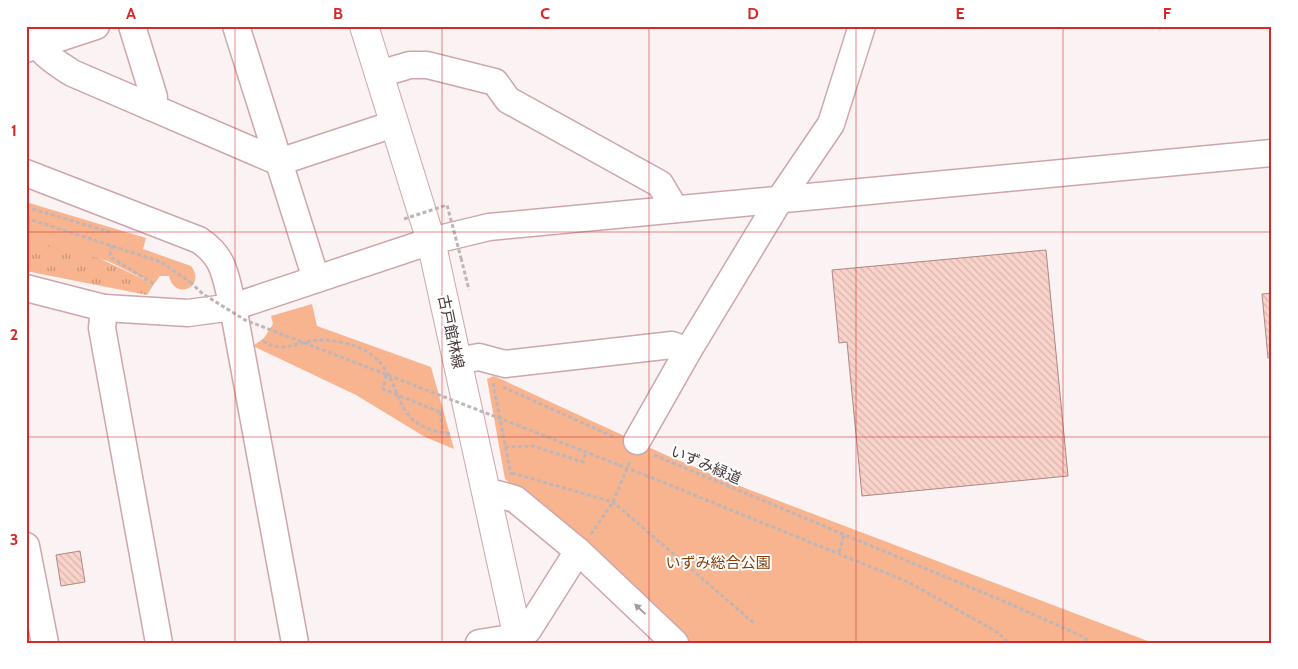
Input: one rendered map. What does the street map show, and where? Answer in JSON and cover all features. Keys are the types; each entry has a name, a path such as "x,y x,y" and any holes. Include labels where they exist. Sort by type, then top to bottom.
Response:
{"main road":[{"name":"古戸館林線","path":"364,26 431,241 518,640"}],"street":[{"path":"32,40 96,26"},
{"path":"132,26 154,97 151,107"},
{"path":"236,26 316,279"},
{"path":"636,444 688,351 780,199 831,124 862,26"},
{"path":"32,40 50,59 72,74 279,162 394,124"},
{"path":"379,74 410,65 427,65 495,82 508,100 660,184 675,209"},
{"path":"26,288 104,308 188,313 233,307 431,241 489,227 1272,153"},
{"path":"26,173 199,240 213,249 221,262 233,307 295,643"},
{"path":"104,308 102,328 159,643"},
{"path":"457,361 479,357 506,364 672,345 688,351"},
{"path":"486,495 497,494 515,499 578,551 676,643"},
{"path":"26,546 30,585 45,643"},
{"path":"479,643 518,640 533,626 578,551"}],"path":[{"path":"404,219 447,205 469,290"},
{"path":"26,207 112,233"},
{"path":"26,218 161,262 218,304 245,320 839,552 908,582 997,632 1009,643"},
{"path":"112,246 110,255 112,258 154,284"},
{"path":"252,330 254,327 266,322"},
{"path":"260,339 277,348 318,340 349,344 364,350 385,367 403,407 414,422 430,431 454,434"},
{"path":"386,375 383,390 440,412 443,433"},
{"name":"いずみ緑道","path":"513,478 510,473 493,382 844,535 1082,636 1092,643"},
{"path":"578,551 613,502 636,444"},
{"path":"505,447 533,446 583,462 586,452"},
{"path":"504,472 613,502 756,624"},
{"path":"839,552 844,535"},
{"path":"1082,636 1082,643"}],"green space":[{"path":"26,202 146,238 143,249 191,266 195,273 193,285 183,290 177,288 172,284 169,276 160,276 154,284 108,261 26,239"},
{"path":"26,224 154,284 147,295 26,271"},
{"path":"312,304 317,326 431,367 454,449 425,437 356,395 253,346 264,338 273,324 271,316"},
{"name":"いずみ総合公園","path":"494,376 668,456 750,490 1153,643 686,643 583,545 505,479 487,379"}],"building":[{"path":"1046,250 1068,476 862,496 847,342 839,343 832,270"},
{"path":"1272,293 1272,357 1268,358 1262,294"},
{"path":"80,551 85,582 61,586 56,555"}]}
